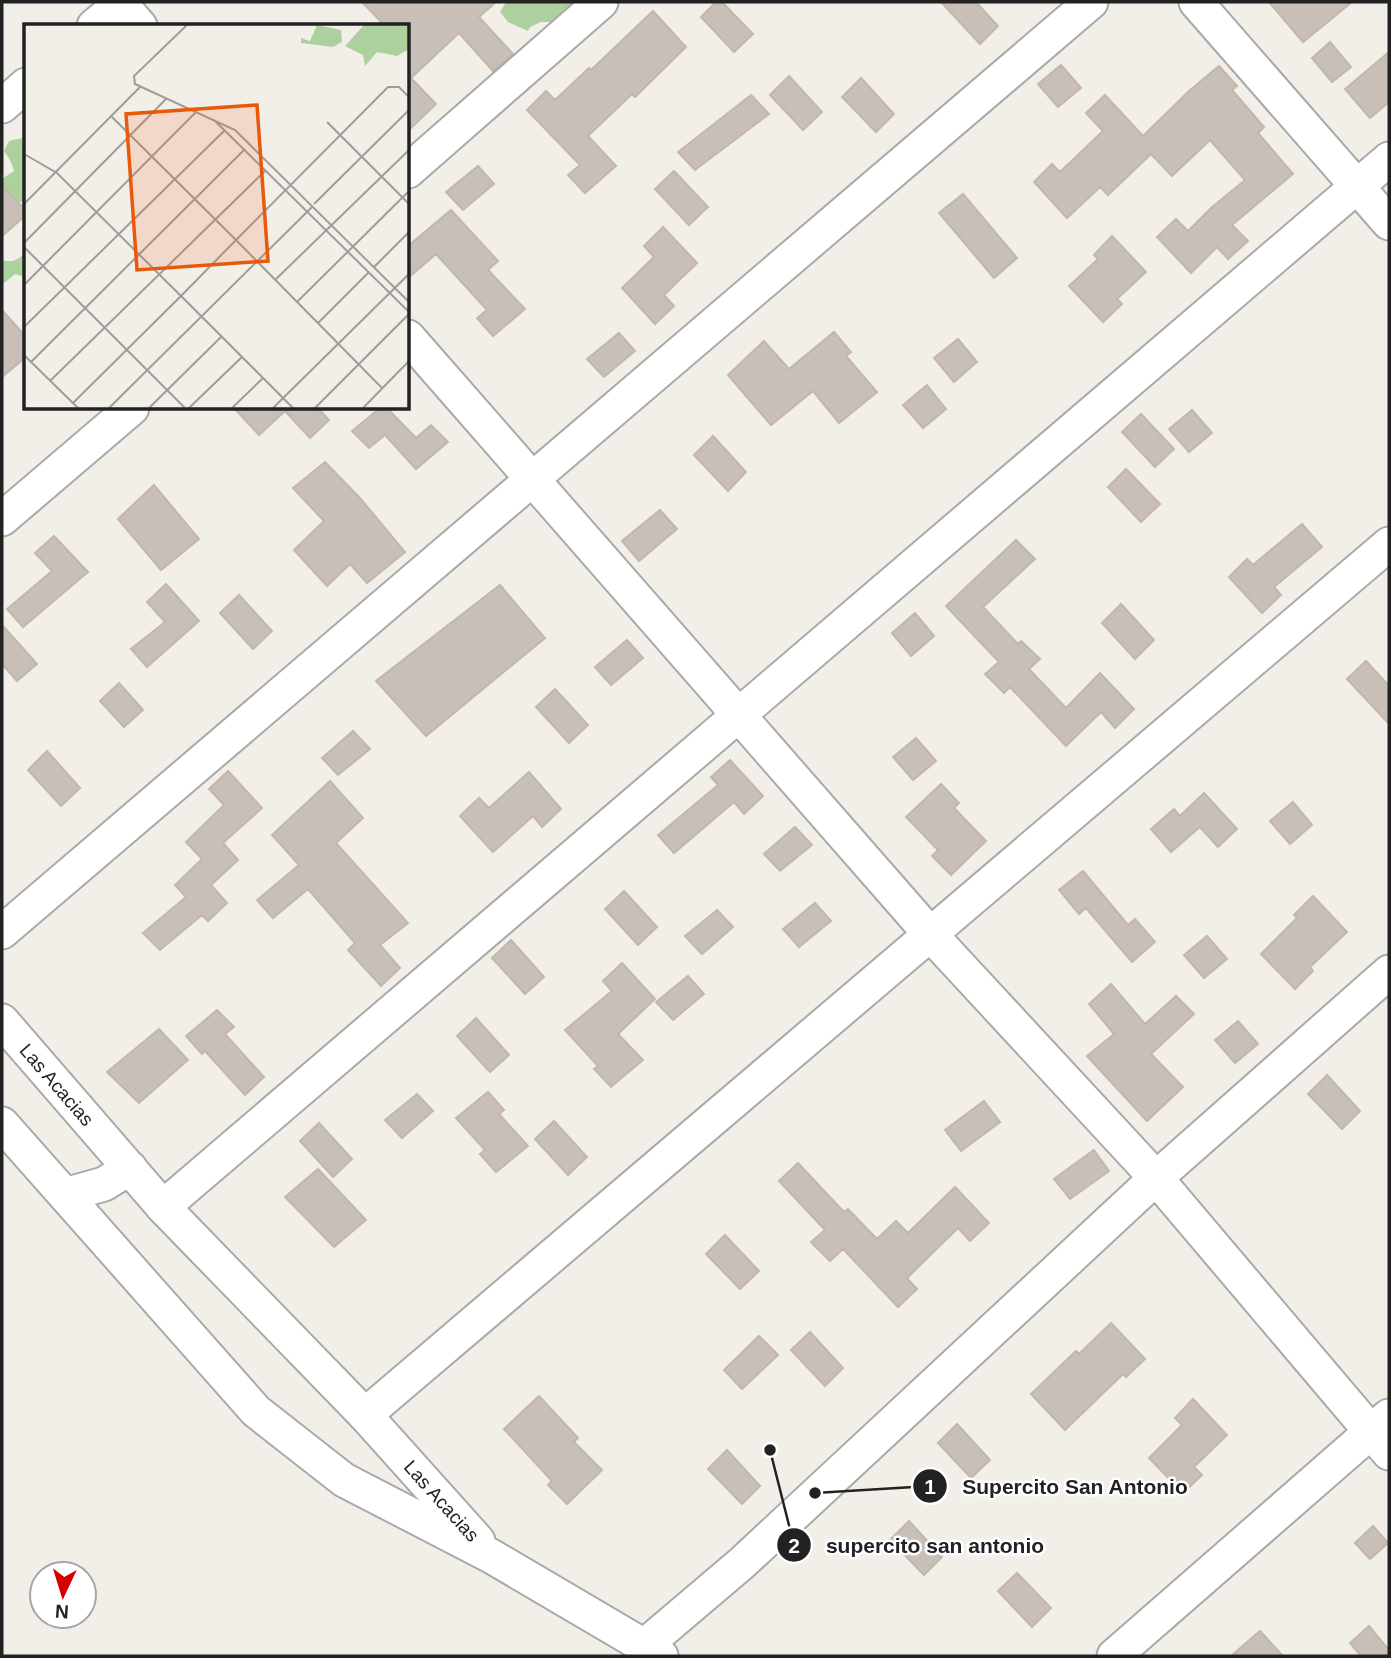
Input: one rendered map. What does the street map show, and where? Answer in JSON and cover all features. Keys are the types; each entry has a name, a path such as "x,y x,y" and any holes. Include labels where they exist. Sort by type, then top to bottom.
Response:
{"street":[{"path":"410,169 601,2"},
{"path":"2,932 1091,2"},
{"path":"1196,2 1389,223"},
{"path":"97,24 125,8"},
{"path":"2,106 24,87"},
{"path":"163,1207 1389,159"},
{"path":"410,339 930,934 1156,1178 1383,1434 1114,1656"},
{"path":"2,519 130,410"},
{"path":"365,1415 1389,544"},
{"path":"491,1556 652,1652 752,1553 1156,1178 1389,972"},
{"name":"Las Acacias","path":"2,1021 163,1207 365,1415 491,1556"},
{"name":"Las Acacias","path":"2,1124 256,1411 344,1480 491,1556"},
{"path":"65,1195 104,1184 130,1168"}],"green space":[{"path":"506,2 578,2 553,22 541,22 530,27 528,31 508,22 500,12"},
{"path":"24,138 24,201 2,205 2,179 14,171 4,151 9,141"},
{"path":"24,253 24,276 15,274 2,285 2,260 16,260"}],"building":[{"path":"362,2 496,2 479,17 513,54 493,71 459,33 411,78 436,104 410,129 410,24 383,24"},
{"path":"716,2 722,2 753,34 734,52 701,17"},
{"path":"941,2 976,2 998,26 980,44"},
{"path":"1269,2 1352,2 1303,42"},
{"path":"653,11 686,47 635,97 632,94 588,136 616,166 585,193 568,175 580,165 527,110 546,91 555,100"},
{"path":"1330,42 1351,67 1332,82 1312,58"},
{"path":"1389,52 1389,102 1370,118 1345,89"},
{"path":"1061,65 1081,88 1058,107 1038,84"},
{"path":"1219,66 1237,86 1232,90 1264,127 1258,133 1293,174 1232,225 1248,241 1228,259 1217,247 1191,273 1157,237 1176,219 1188,231 1245,180 1210,140 1172,176 1151,154 1108,195 1100,187 1067,218 1034,182 1052,164 1060,172 1103,131 1086,113 1105,95 1143,136"},
{"path":"789,76 822,112 803,130 770,95"},
{"path":"861,78 894,114 876,132 842,97"},
{"path":"751,95 769,114 695,170 678,152"},
{"path":"478,166 494,184 463,210 446,192"},
{"path":"674,171 708,207 689,225 655,189"},
{"path":"2,185 24,209 24,217 2,236"},
{"path":"963,194 1017,258 994,278 939,213"},
{"path":"451,210 498,261 488,270 525,309 493,336 477,318 487,310 436,254 410,276 410,244"},
{"path":"663,227 697,263 664,295 674,306 655,324 622,288 654,257 644,246"},
{"path":"1112,236 1146,272 1117,299 1122,304 1103,322 1069,286 1098,259 1094,255"},
{"path":"2,310 24,335 24,359 2,377"},
{"path":"834,332 851,352 846,356 877,392 839,423 813,391 771,425 728,375 764,341 789,369"},
{"path":"619,333 635,351 604,377 587,359"},
{"path":"958,339 977,362 954,382 934,358"},
{"path":"927,385 946,409 923,428 903,405"},
{"path":"236,410 320,410 329,420 310,438 285,411 259,435"},
{"path":"378,410 389,410 416,438 431,425 448,442 416,469 385,435 369,448 352,431"},
{"path":"1192,410 1212,433 1189,452 1169,429"},
{"path":"1141,414 1174,449 1155,467 1122,432"},
{"path":"713,436 746,472 728,491 694,455"},
{"path":"325,462 360,498 405,552 367,583 350,564 327,586 294,550 324,521 293,488"},
{"path":"1126,469 1160,504 1141,522 1108,487"},
{"path":"154,485 199,539 161,570 118,519"},
{"path":"660,510 677,529 639,561 622,541"},
{"path":"1302,524 1322,547 1274,587 1281,595 1262,613 1229,577 1247,559 1253,565"},
{"path":"54,536 88,572 23,627 7,609 52,571 35,553"},
{"path":"1016,540 1035,559 983,607 1018,644 1021,641 1040,659 1029,669 1066,708 1100,673 1134,709 1115,728 1101,712 1066,746 1010,687 1004,693 985,674 999,662 946,606"},
{"path":"166,584 199,621 147,667 131,649 165,622 147,602"},
{"path":"500,585 545,638 426,736 376,681"},
{"path":"239,595 272,631 253,649 220,613"},
{"path":"1121,604 1154,640 1135,659 1102,623"},
{"path":"915,613 934,636 911,656 892,633"},
{"path":"2,625 37,664 17,681 2,664"},
{"path":"627,640 643,658 611,685 595,667"},
{"path":"1366,661 1389,686 1389,724 1347,679"},
{"path":"119,683 143,710 124,727 100,701"},
{"path":"555,689 588,725 569,743 536,707"},
{"path":"353,731 370,749 338,775 322,758"},
{"path":"916,738 936,761 913,780 893,757"},
{"path":"47,751 80,788 61,806 28,770"},
{"path":"730,760 763,796 744,814 734,802 674,853 658,835 718,785 711,777"},
{"path":"228,771 262,808 223,843 238,860 211,885 227,903 208,921 202,915 160,950 143,933 186,897 175,885 202,859 186,842 224,805 209,789"},
{"path":"529,772 561,809 542,827 533,816 493,852 460,816 479,798 489,808"},
{"path":"330,781 363,818 336,843 408,923 380,945 400,968 381,986 348,950 355,943 308,889 273,918 257,900 299,865 272,835"},
{"path":"941,784 959,803 954,808 986,841 951,875 932,856 938,850 906,817"},
{"path":"1204,793 1237,829 1218,847 1200,827 1171,852 1151,829 1174,809 1180,816"},
{"path":"1293,802 1312,825 1290,844 1270,821"},
{"path":"795,827 812,845 780,871 764,854"},
{"path":"1083,871 1128,925 1135,919 1155,942 1132,962 1086,908 1079,914 1059,890"},
{"path":"624,891 657,927 638,945 605,909"},
{"path":"1313,896 1347,932 1310,967 1313,971 1295,989 1261,954 1297,918 1294,915"},
{"path":"815,903 831,921 799,947 783,929"},
{"path":"717,910 733,927 702,954 685,936"},
{"path":"1207,936 1227,959 1204,978 1184,955"},
{"path":"511,940 544,977 525,994 492,958"},
{"path":"622,963 655,999 618,1034 643,1060 611,1087 594,1069 598,1066 565,1030 612,991 603,981"},
{"path":"688,976 704,994 673,1020 656,1002"},
{"path":"1111,984 1145,1024 1176,996 1194,1014 1151,1054 1183,1087 1147,1121 1087,1056 1114,1034 1089,1004"},
{"path":"217,1010 234,1027 225,1034 264,1077 245,1095 205,1051 202,1054 186,1036"},
{"path":"476,1018 509,1055 490,1072 457,1036"},
{"path":"1238,1021 1258,1044 1235,1063 1215,1040"},
{"path":"159,1029 188,1060 139,1103 107,1072"},
{"path":"1327,1075 1360,1111 1342,1129 1308,1094"},
{"path":"488,1092 504,1110 499,1114 528,1146 496,1172 480,1154 485,1150 456,1118"},
{"path":"417,1094 433,1111 402,1138 385,1120"},
{"path":"984,1101 1000,1122 961,1151 945,1130"},
{"path":"554,1121 587,1157 568,1175 535,1139"},
{"path":"319,1123 352,1159 333,1177 300,1141"},
{"path":"1094,1150 1109,1171 1070,1199 1054,1179"},
{"path":"798,1163 844,1212 848,1209 877,1239 896,1221 908,1233 955,1187 989,1223 970,1241 958,1228 907,1278 917,1289 898,1307 843,1249 830,1261 811,1242 825,1230 779,1181"},
{"path":"318,1169 366,1220 334,1247 285,1197"},
{"path":"725,1235 759,1271 740,1289 706,1254"},
{"path":"1111,1323 1145,1359 1126,1377 1123,1374 1065,1430 1031,1394 1076,1351 1079,1354"},
{"path":"810,1332 843,1368 825,1386 791,1350"},
{"path":"759,1336 778,1355 742,1389 724,1370"},
{"path":"539,1396 578,1438 574,1442 602,1470 567,1504 548,1485 552,1481 504,1429"},
{"path":"1193,1399 1227,1435 1194,1467 1202,1475 1183,1493 1149,1458 1182,1425 1175,1418"},
{"path":"957,1424 990,1460 971,1478 938,1443"},
{"path":"727,1450 760,1486 742,1504 708,1469"},
{"path":"909,1521 942,1557 924,1575 890,1540"},
{"path":"1373,1526 1388,1543 1370,1559 1355,1543"},
{"path":"1017,1573 1051,1608 1032,1627 998,1591"},
{"path":"1369,1626 1389,1650 1389,1656 1361,1656 1350,1643"},
{"path":"1260,1631 1283,1656 1231,1656"}],"place":[{"name":"supercito san antonio","path":"770,1450"},
{"name":"Supercito San Antonio","path":"815,1493"}]}
